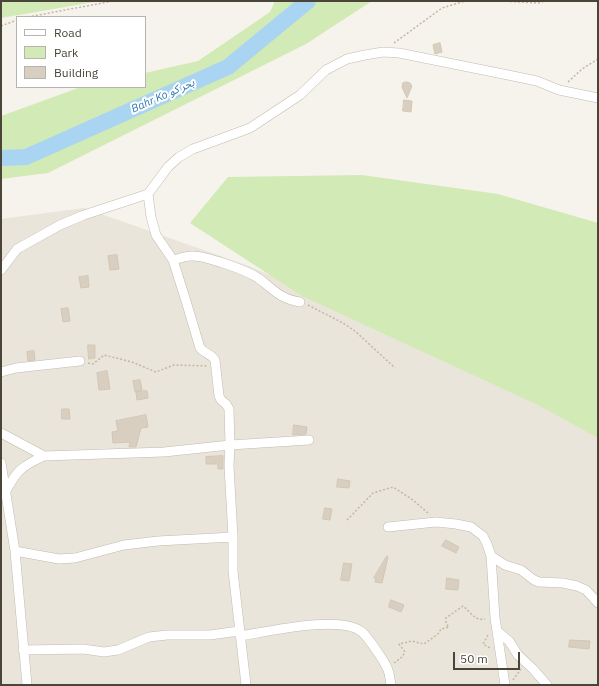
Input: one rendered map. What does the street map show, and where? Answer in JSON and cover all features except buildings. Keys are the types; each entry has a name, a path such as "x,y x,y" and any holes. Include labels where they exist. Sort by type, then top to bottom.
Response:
{"street":[{"path":"1,270 18,249 60,225 84,215 148,194 168,167 179,157 193,149 250,128 300,95 326,70 347,59 383,52 399,53 508,75 537,82 559,90 598,98"},
{"path":"148,194 151,218 156,235 173,260 200,348 203,352 213,356 215,360 218,396 229,409 229,466 233,537 233,571 246,685"},
{"path":"173,260 191,256 203,257 237,267 256,276 278,295 289,300 300,302"},
{"path":"1,372 16,368 80,361"},
{"path":"1,433 44,456"},
{"path":"6,491 15,474 29,463 44,456 164,452 230,445 309,440"},
{"path":"1,463 15,551 27,685"},
{"path":"388,527 436,522 463,525 477,531 483,536 491,556 495,618 508,683"},
{"path":"15,551 59,559 75,558 124,545 158,541 233,537"},
{"path":"491,556 505,564 521,570 539,582 558,582 577,586 586,590 598,603"},
{"path":"492,579 505,564"},
{"path":"23,650 83,649 104,652 118,650 149,637 167,635 240,633 332,624 351,627 361,631 388,669 391,685"},
{"path":"497,631 509,641 518,655 547,685"}],"path":[{"path":"33,16 113,1"},
{"path":"383,52 442,8 465,1"},
{"path":"502,1 538,3 545,1"},
{"path":"1,26 16,20"},
{"path":"559,90 582,69 598,59"},
{"path":"300,302 313,307 355,331 395,368"},
{"path":"80,361 93,364 104,355 132,362 156,372 174,365 215,366"},
{"path":"347,520 373,493 393,487 413,500 435,519 436,522"},
{"path":"388,669 402,657 405,652 399,644 412,641 424,644 438,634 441,629 449,627 446,624 446,618 460,607 465,607 471,615 480,620 495,618"},
{"path":"508,683 527,664"}],"shaded area":[{"path":"84,208 249,266 598,417 598,685 1,685 1,219"}],"green space":[{"path":"1,1 100,1 1,18"},
{"path":"275,1 372,1 306,44 48,173 1,179 1,116 78,88 146,88 146,73 198,61 270,12"},
{"path":"362,175 498,194 598,223 598,438 538,405 302,296 190,223 228,177"}],"waterway":[{"name":"Bahr Ko بحر كو","path":"1,158 26,157 228,67 308,1"}]}
